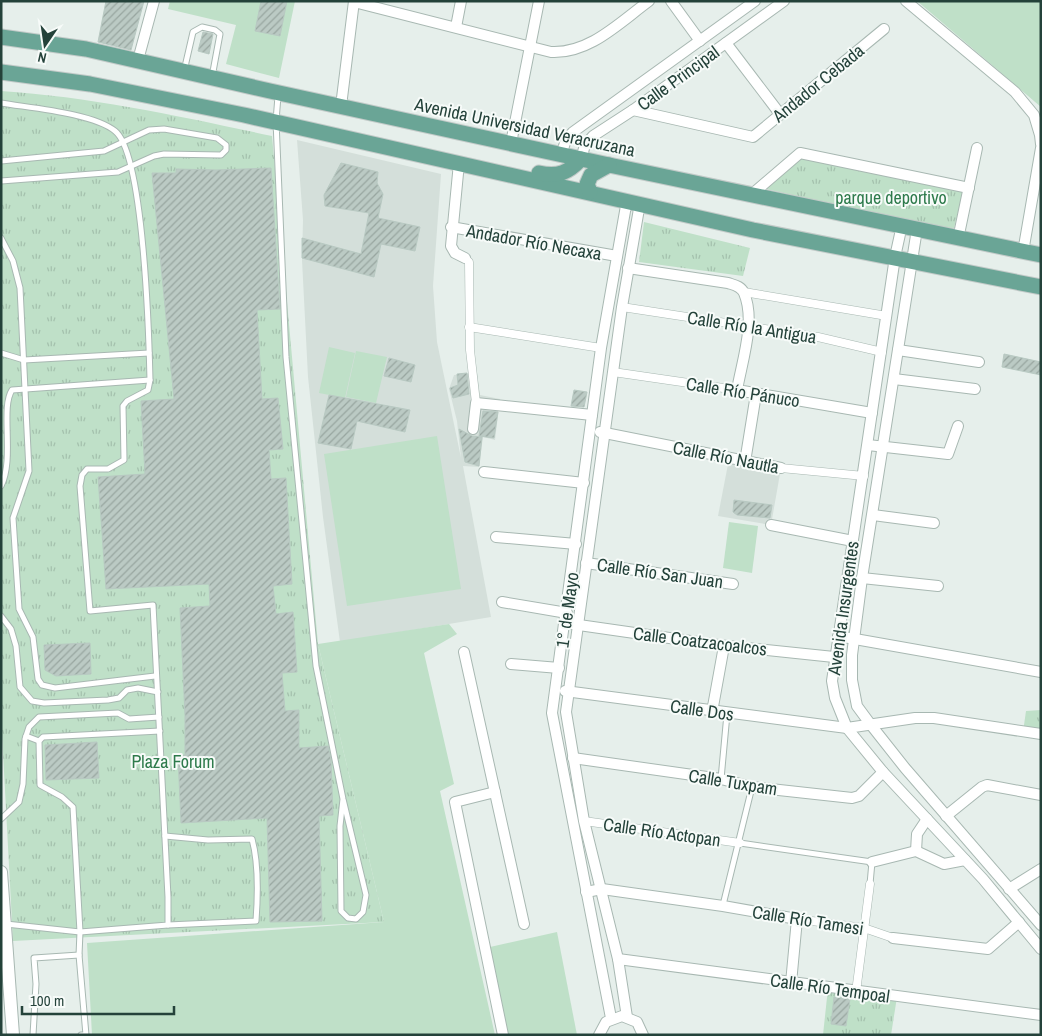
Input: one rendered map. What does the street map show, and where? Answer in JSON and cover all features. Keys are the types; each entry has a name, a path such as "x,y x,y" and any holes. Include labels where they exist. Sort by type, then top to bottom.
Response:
{"main road":[{"name":"Avenida Universidad Veracruzana","path":"1,37 70,46 138,60 278,93 561,155 1041,255"},
{"path":"1,72 90,84 276,121 459,163 589,190 744,228 895,256 1041,287"},
{"path":"561,155 570,170 589,190"},
{"path":"459,163 492,162 548,175 557,175 570,170 581,159"},
{"path":"589,190 591,175 608,165"}],"street":[{"path":"138,60 154,1"},
{"path":"456,27 461,1"},
{"path":"511,143 539,1"},
{"path":"341,106 354,2 551,52 566,53 579,50 648,1"},
{"path":"671,1 700,41"},
{"name":"Calle Principal","path":"561,155 566,140 573,132 755,1"},
{"name":"Calle Principal","path":"581,159 585,145 593,136 633,110 784,1"},
{"path":"906,1 1015,92 1037,116 1041,144"},
{"name":"Andador Cebada","path":"633,110 753,137 884,29"},
{"path":"726,43 780,114"},
{"path":"958,239 977,148"},
{"path":"1023,252 1041,148"},
{"path":"750,195 800,153 969,188"},
{"path":"459,163 451,227 452,250 469,262 469,327 476,405 473,429"},
{"name":"1° de Mayo","path":"611,1018 552,714 567,618 601,348 617,256 634,202"},
{"name":"1° de Mayo","path":"627,1016 618,960 584,822 566,712 628,268 634,202"},
{"name":"Avenida Insurgentes","path":"902,226 895,256 864,476 834,657 832,681 835,698 847,728 883,772 965,860 1041,949"},
{"name":"Andador Río Necaxa","path":"451,227 617,256"},
{"name":"Avenida Insurgentes","path":"917,229 854,638 852,672 857,706 946,816 1041,925"},
{"path":"628,268 728,283 738,286 744,292 887,316"},
{"path":"738,390 748,327 744,292"},
{"name":"Calle Río la Antigua","path":"622,307 818,337 882,352"},
{"path":"469,327 601,348"},
{"path":"898,350 979,362"},
{"name":"Calle Río Pánuco","path":"613,372 738,390 872,413"},
{"path":"894,379 975,389"},
{"path":"745,462 756,394"},
{"path":"476,405 592,415"},
{"path":"868,444 948,454 958,426"},
{"name":"Calle Río Nautla","path":"590,431 781,468 864,476"},
{"path":"484,472 584,483"},
{"path":"873,515 934,523"},
{"path":"770,525 853,541"},
{"path":"496,537 576,544"},
{"name":"Calle Río San Juan","path":"586,562 733,584"},
{"path":"862,578 938,586"},
{"name":"Calle Coatzacoalcos","path":"502,602 567,618 578,625 724,646 834,657"},
{"path":"838,636 1041,672"},
{"path":"712,712 724,646"},
{"path":"464,652 524,924"},
{"path":"511,664 559,668"},
{"name":"Calle Dos","path":"556,690 727,714 847,728 915,718 934,718 1041,734"},
{"name":"Calle Tuxpam","path":"574,758 722,780 752,787 852,798 859,796 883,772"},
{"path":"946,816 987,785 1041,795"},
{"path":"495,792 455,802 504,1035"},
{"path":"916,852 917,834 927,819"},
{"name":"Calle Río Actopan","path":"584,822 740,843"},
{"path":"872,862 916,852 944,864 965,860"},
{"path":"1009,889 1041,869"},
{"path":"1,872 6,924 5,953 13,1035"},
{"path":"856,992 870,884"},
{"name":"Calle Río Tamesi","path":"586,892 602,889 723,906 864,928 893,938 988,949 1019,922"},
{"path":"791,983 797,919"},
{"name":"Calle Río Tempoal","path":"618,960 1041,1015"},
{"path":"599,1035 602,1026 611,1018 627,1016 637,1022 643,1035"}],"lane":[{"path":"184,71 193,32 202,27 215,30 220,34 212,77"},
{"path":"278,93 276,121 286,357 315,656 343,799 366,894 364,912 356,919 348,918 341,911 340,826 343,799"},
{"path":"1,103 75,116 101,123 114,130 124,143 132,168 141,239 150,380 148,390 127,401 123,406 126,456 124,460 108,469 87,469 82,475 80,486 90,611 152,605 155,676 158,692 160,731 168,925"},
{"path":"1,161 104,151 149,130 164,129 217,138 226,146 226,150 220,155 164,154 154,156 132,168 102,174 1,181"},
{"path":"1,238 13,261 20,288 29,471 13,518 19,610 33,638 38,679 42,685 55,688 155,676"},
{"path":"1,353 24,360 149,353"},
{"path":"1,486 7,458 4,404 7,395 12,390 150,380"},
{"path":"1,616 11,629 16,646 20,687 32,701 44,703 108,700 119,698 127,690 138,688 158,692"},
{"path":"1,819 19,802 26,736 29,727 39,717 118,713 129,719 159,717"},
{"path":"722,780 727,714"},
{"path":"81,1035 86,1035 79,955 80,932 73,807 62,796 40,785 39,741 44,736 160,731"},
{"path":"26,736 39,741"},
{"path":"723,906 740,843 752,787"},
{"path":"6,924 80,932 256,921 258,899 255,849 252,838 208,840 165,836"},
{"path":"740,843 750,846 872,862 870,884"},
{"path":"33,1035 36,984 34,958 79,955"}],"shaded area":[{"path":"297,140 441,174 433,286 437,342 461,458 457,421 449,389 454,375 477,373 480,395 500,399 495,440 483,437 479,467 463,466 491,617 340,642 323,517 308,377 302,260 303,220"},
{"path":"729,459 781,468 771,525 718,516"}],"green space":[{"path":"170,1 295,1 279,78 226,64 236,25 168,9"},
{"path":"917,1 1041,1 1041,107"},
{"name":"Plaza Forum","path":"1,91 104,103 272,136 318,644 384,922 13,941 1,715"},
{"name":"parque deportivo","path":"801,156 963,192 954,228 927,226 766,189"},
{"path":"644,222 750,248 743,276 639,262"},
{"path":"329,347 355,353 345,398 319,393"},
{"path":"356,351 387,357 376,403 346,397"},
{"path":"437,436 461,589 347,606 324,454"},
{"path":"729,522 758,526 752,573 723,568"},
{"path":"449,624 457,634 424,653 454,784 440,791 495,1035 92,1035 87,943 384,922 318,644"},
{"path":"1041,710 1041,734 1023,732 1026,711"},
{"path":"557,932 577,1035 507,1035 490,947"},
{"path":"828,988 897,997 891,1035 823,1035"}],"building":[{"path":"106,1 144,1 131,50 98,42"},
{"path":"261,1 287,1 280,36 255,31"},
{"path":"203,32 213,34 209,54 198,51"},
{"path":"341,163 378,172 377,183 383,194 378,218 420,227 415,251 381,244 374,277 302,258 302,238 361,254 369,213 325,206 324,195"},
{"path":"271,168 280,309 257,310 262,399 278,398 283,449 269,450 271,479 286,478 292,584 273,586 276,614 293,612 297,672 282,673 285,711 299,710 299,748 328,746 331,760 333,815 319,816 322,921 270,922 267,818 181,823 178,756 185,755 185,715 180,608 210,606 209,584 106,589 98,477 145,474 141,401 174,399 152,173 176,173 176,169"},
{"path":"1004,354 1041,362 1041,375 1002,367"},
{"path":"389,358 415,365 411,382 384,376"},
{"path":"467,373 469,394 453,398 450,388 458,385 457,374"},
{"path":"574,390 587,392 584,407 571,406"},
{"path":"329,395 410,410 405,432 357,421 351,449 318,443"},
{"path":"483,411 498,412 494,438 479,436"},
{"path":"459,429 472,436 482,437 479,466 465,462"},
{"path":"734,500 772,505 770,518 737,515 733,512"},
{"path":"90,643 91,674 56,676 45,670 44,645"},
{"path":"97,742 99,778 46,780 45,745"},
{"path":"834,997 850,999 846,1026 831,1024"}]}
